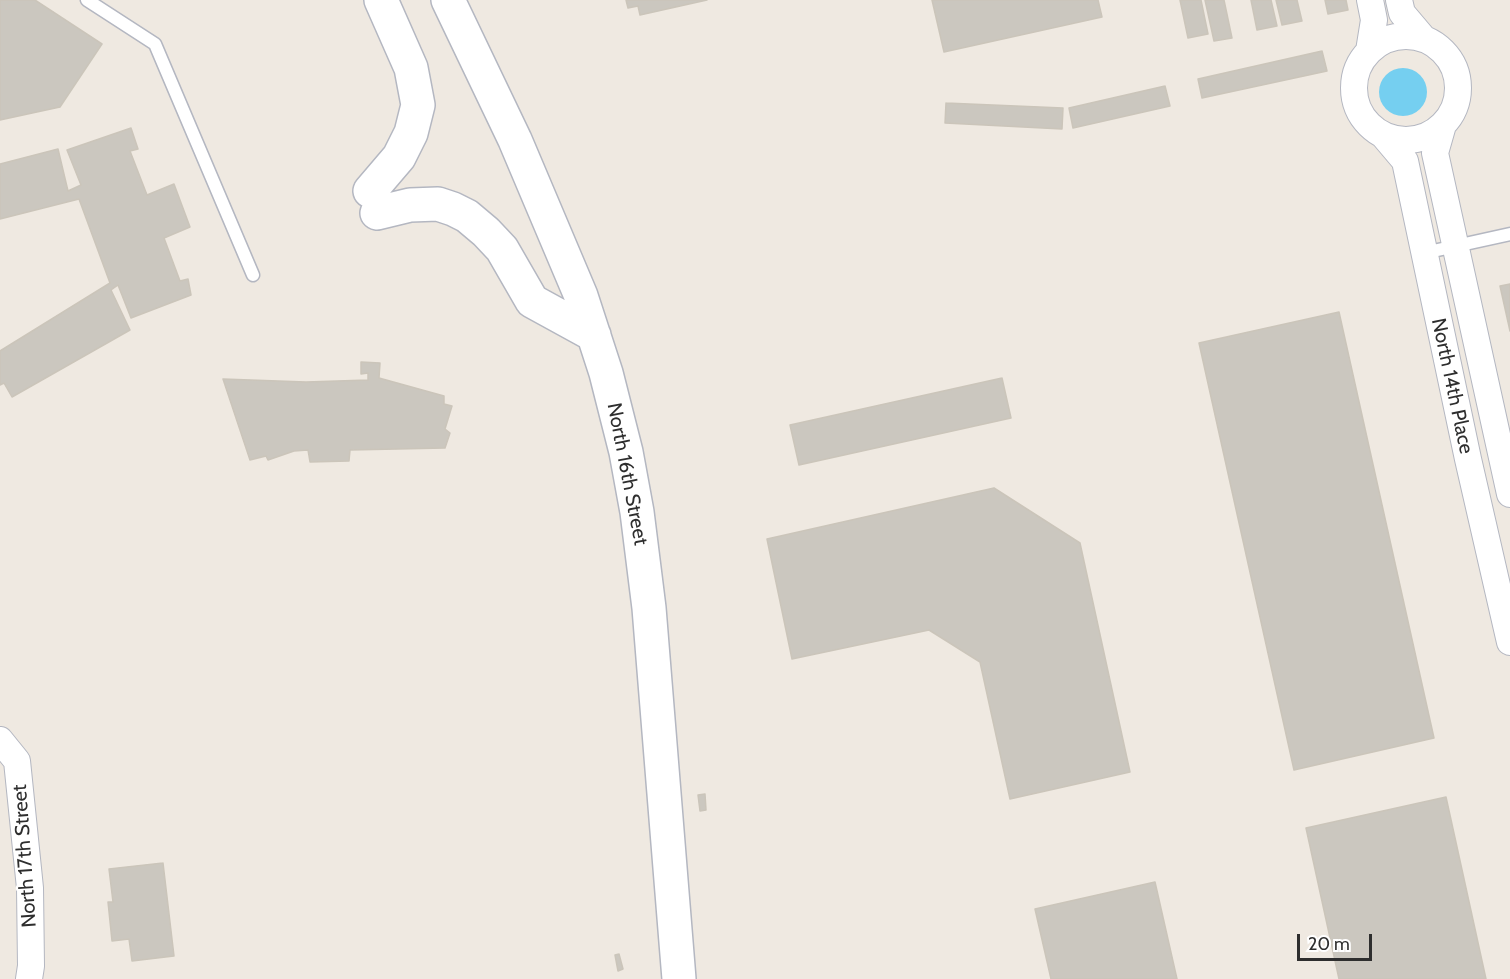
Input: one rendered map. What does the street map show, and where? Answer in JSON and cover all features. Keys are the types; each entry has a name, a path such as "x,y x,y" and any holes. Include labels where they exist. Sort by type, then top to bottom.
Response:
{"main road":[{"path":"381,0 411,68 418,105 411,133 374,202 410,205 438,204 460,213 486,232 502,249 532,301 594,335"},
{"name":"North 16th Street","path":"448,0 515,140 569,266 606,373 626,452 637,512 649,608 679,979"}],"street":[{"name":"North 14th Place","path":"1370,0 1374,20 1369,51 1357,70 1353,85 1355,101 1361,115 1371,127 1383,135 1405,161 1468,459 1510,642"},
{"name":"North 14th Place","path":"1399,0 1402,13 1424,39 1438,46 1448,57 1459,85 1457,100 1452,114 1443,125 1435,153 1510,494"},
{"path":"1369,51 1380,42 1395,37 1410,36 1424,39"},
{"path":"1383,135 1399,140 1415,140 1430,135 1443,125"},
{"name":"North 17th Street","path":"0,740 17,761 30,888 31,966 28,979"}],"lane":[{"path":"87,0 155,44 253,275"},
{"path":"1424,253 1510,234"}],"water":[{"path":"1403,68 1420,75 1427,92 1420,109 1403,116 1386,109 1379,92 1386,75"}],"building":[{"path":"0,0 35,0 102,44 60,107 0,120"},
{"path":"626,0 707,0 640,15 638,6 628,8"},
{"path":"932,0 1098,0 1102,17 944,52"},
{"path":"1180,0 1201,0 1208,34 1188,38"},
{"path":"1205,0 1224,0 1232,38 1214,41"},
{"path":"1251,0 1271,0 1277,26 1257,30"},
{"path":"1276,0 1297,0 1302,21 1282,25"},
{"path":"1325,0 1346,0 1348,10 1328,14"},
{"path":"1322,51 1327,71 1202,98 1198,79"},
{"path":"1165,86 1170,106 1073,128 1069,108"},
{"path":"946,103 1063,108 1062,129 945,123"},
{"path":"131,128 138,149 130,151 147,195 174,184 190,227 164,238 180,281 188,279 191,295 131,318 118,285 111,290 130,330 12,397 4,383 0,385 0,351 110,283 79,199 0,219 0,164 58,149 68,191 81,185 67,150"},
{"path":"1510,284 1510,331 1500,286"},
{"path":"1339,312 1434,738 1294,770 1199,343"},
{"path":"361,362 380,363 379,378 444,396 444,404 452,406 445,429 450,433 445,448 350,450 349,461 310,462 308,450 294,451 268,460 266,456 250,460 223,379 306,382 368,380 368,373 361,374"},
{"path":"1002,378 1011,418 799,465 790,425"},
{"path":"994,488 1080,543 1130,772 1010,799 980,662 929,630 792,659 767,539"},
{"path":"705,794 706,810 700,811 698,795"},
{"path":"1446,797 1486,979 1339,979 1306,828"},
{"path":"163,863 174,956 132,961 129,939 112,941 108,902 113,902 109,869"},
{"path":"1155,882 1177,979 1051,979 1035,909"},
{"path":"619,954 623,969 618,971 615,955"}]}
